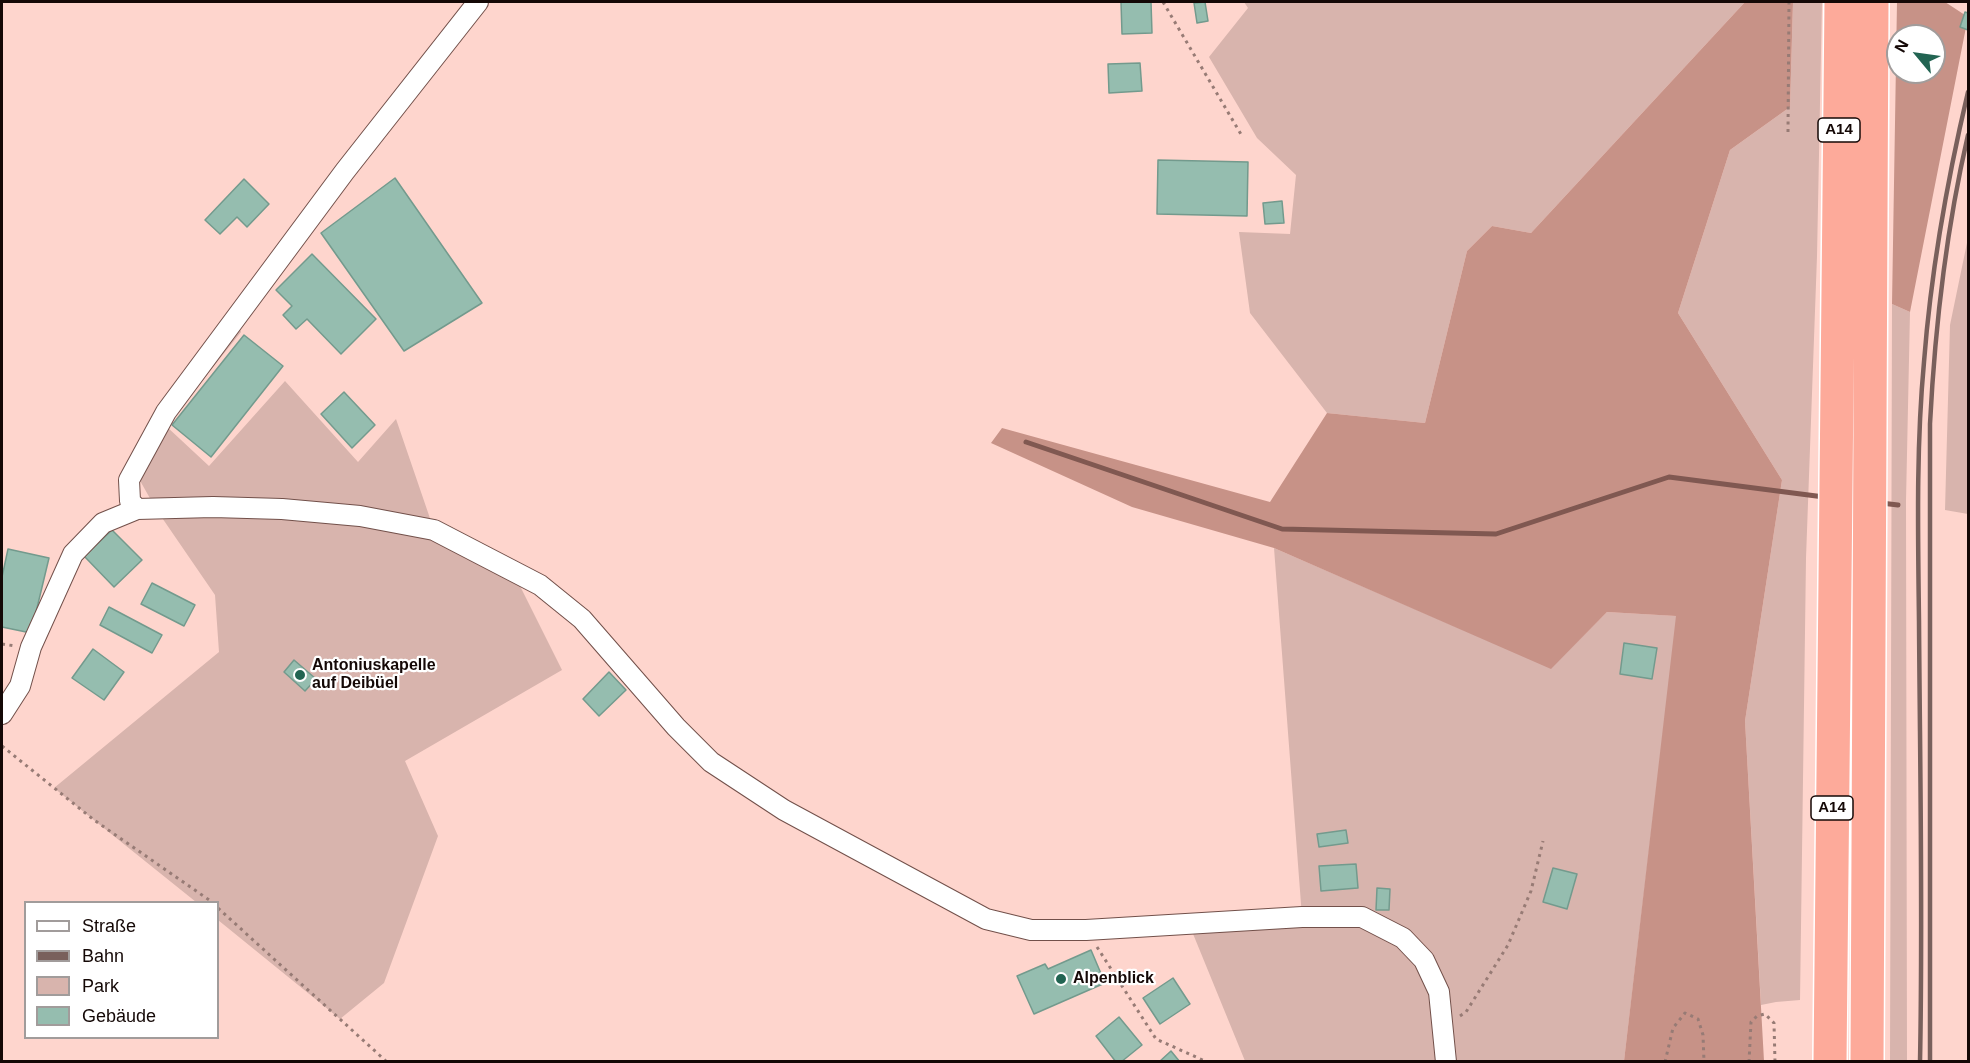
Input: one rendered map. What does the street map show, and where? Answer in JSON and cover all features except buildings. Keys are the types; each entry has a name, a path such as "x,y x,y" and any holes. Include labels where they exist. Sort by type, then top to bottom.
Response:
{"highway":[{"name":"A14","path":"1830,1062 1841,2"},
{"name":"A14","path":"1867,1062 1872,2"}],"street":[{"path":"137,509 130,501 129,480 166,412 345,171 478,2"},
{"path":"2,714 21,686 31,647 73,554 103,523 137,509 213,507 282,509 360,516 434,530 540,585 582,619 676,727 711,762 784,810 986,919 1031,930 1086,930 1302,917 1362,917 1403,938 1424,960 1440,992 1446,1062"}],"path":[{"path":"1163,2 1242,136"},
{"path":"1788,132 1789,2"},
{"path":"2,746 94,820 209,901"},
{"path":"1444,1028 1466,1012 1508,945 1531,891 1543,841"},
{"path":"219,909 387,1062"},
{"path":"1086,930 1156,1039 1207,1062"},
{"path":"1665,1062 1673,1028 1685,1013 1698,1019 1703,1035 1704,1062"},
{"path":"1749,1062 1752,1022 1756,1016 1765,1014 1773,1023 1775,1062"}],"green space":[{"path":"1244,2 1745,2 1531,233 1492,226 1467,251 1425,423 1327,413 1250,313 1239,232 1290,234 1296,175 1257,138 1209,57 1248,8"},
{"path":"1793,2 1822,2 1817,256 1806,558 1800,1000 1761,1005 1745,721 1782,480 1678,313 1730,150 1790,107"},
{"path":"1968,238 1968,514 1945,510 1950,325"},
{"path":"1892,304 1910,312 1906,501 1907,1062 1890,1061"},
{"path":"236,317 241,332 166,426 209,466 285,381 358,462 396,419 434,530 512,570 562,670 405,761 438,836 384,983 340,1019 219,921 219,901 195,901 54,788 219,652 215,595 156,509 134,470"},
{"path":"1274,548 1551,668 1607,612 1677,616 1624,1061 1245,1061 1189,924 1302,917"}],"shaded area":[{"path":"1745,2 1793,2 1790,107 1730,150 1678,313 1782,480 1745,721 1764,1061 1624,1061 1676,616 1607,612 1551,669 1274,548 1132,507 991,443 1002,428 1270,502 1327,413 1425,423 1467,251 1492,226 1531,233"},
{"path":"1897,2 1945,2 1968,17 1910,312 1892,304 1896,84 1946,84 1946,24 1897,24"}],"waterway":[{"path":"1026,442 1282,529 1496,534 1669,477 1824,497"},
{"path":"1881,503 1898,505"}],"railway":[{"path":"1920,1062 1918,524 1921,394 1935,260 1953,159 1968,92"},
{"path":"1930,1062 1930,424 1943,278 1953,206 1968,135"}],"place":[{"name":"Antoniuskapelle auf Deibüel","path":"300,675"},
{"name":"Alpenblick","path":"1061,979"}]}
